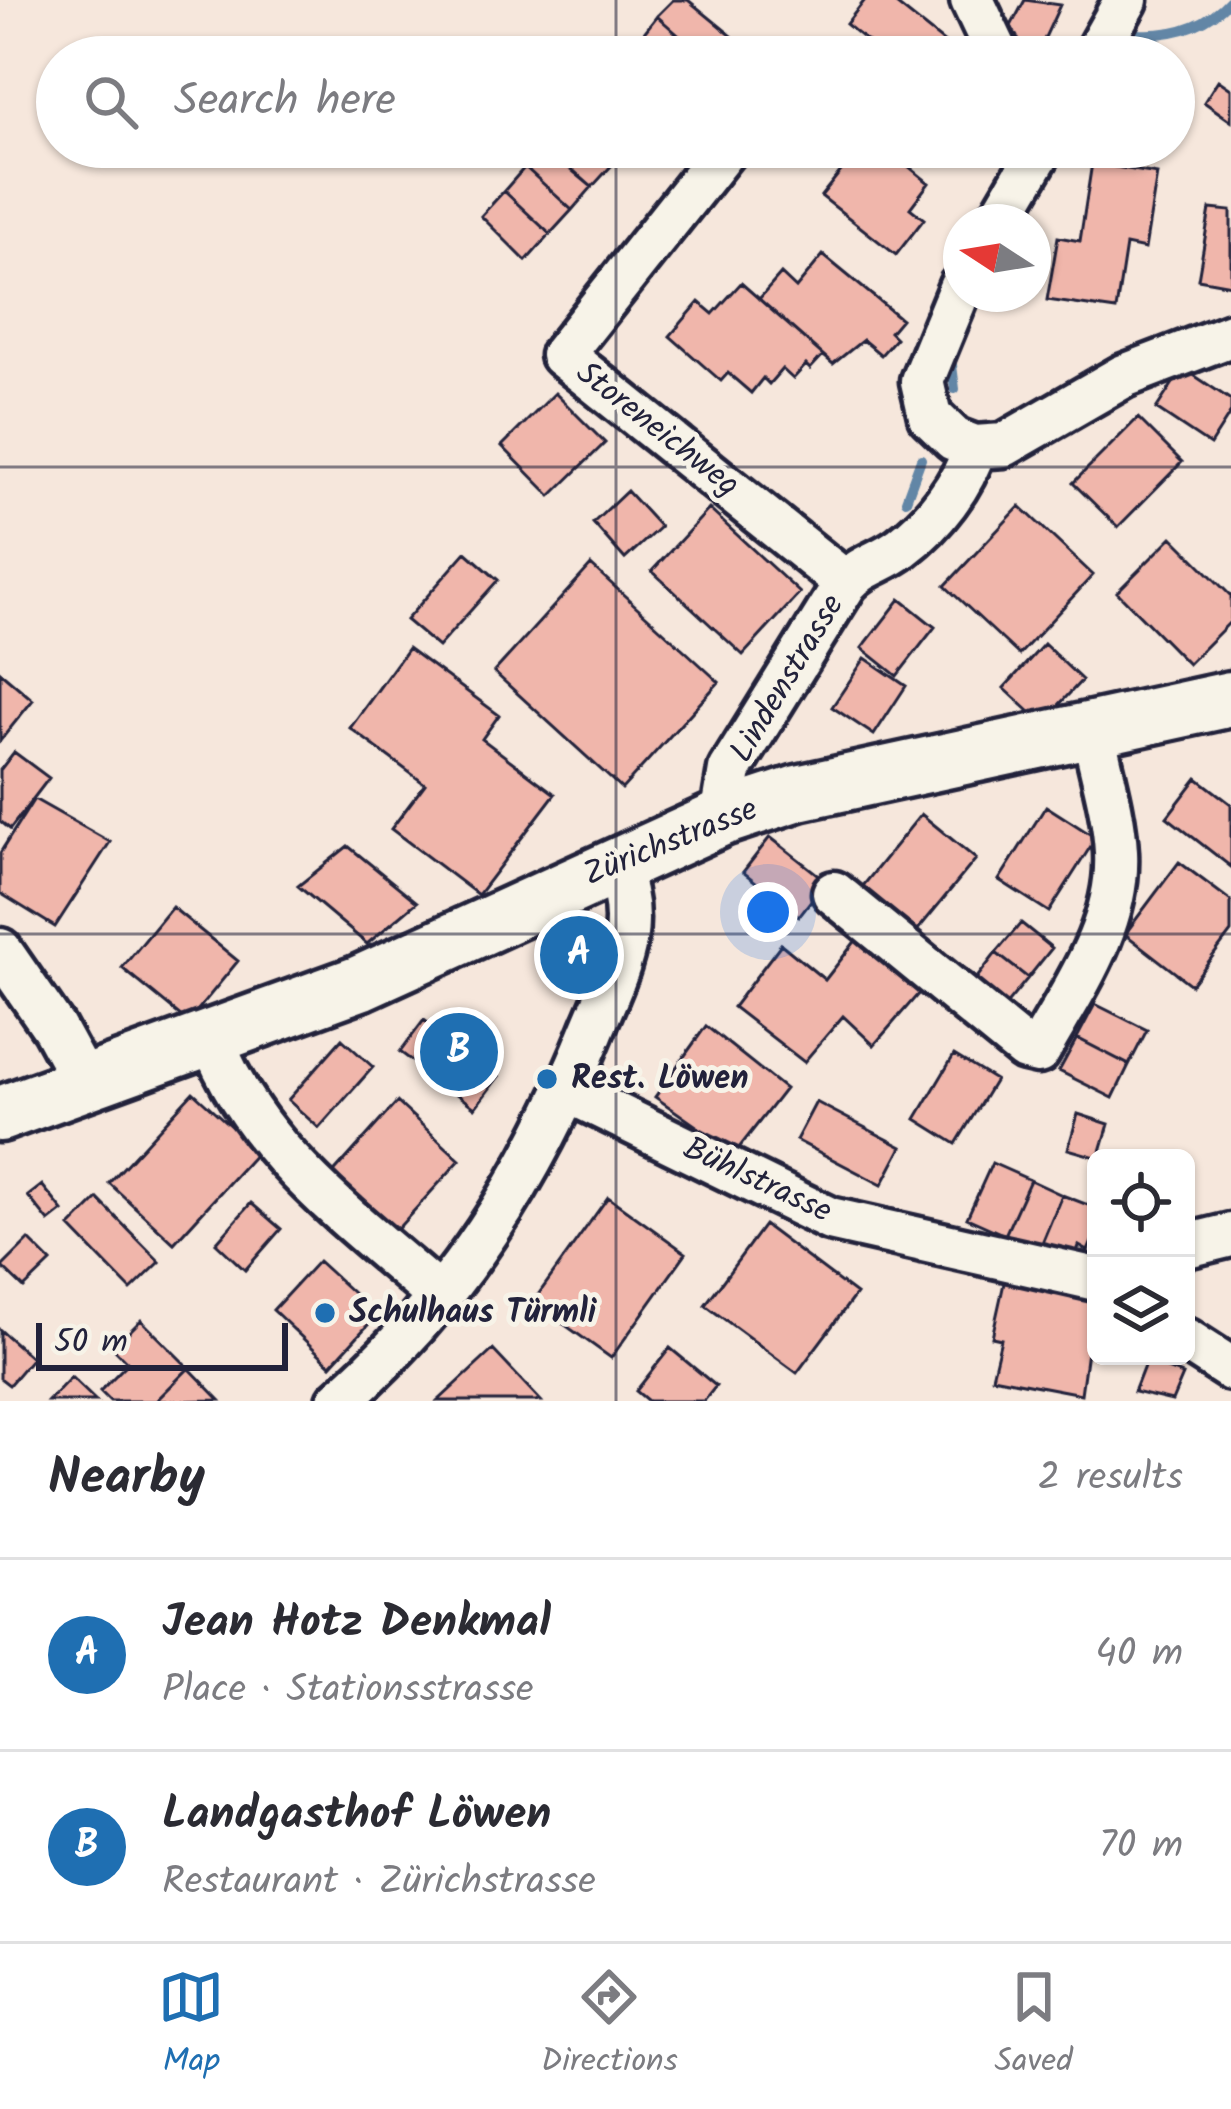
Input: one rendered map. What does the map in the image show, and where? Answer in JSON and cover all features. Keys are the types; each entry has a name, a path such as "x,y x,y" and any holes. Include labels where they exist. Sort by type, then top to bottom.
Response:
{"main road":[{"name":"Zürichstrasse","path":"0,1114 360,982 722,818 798,793 1231,699"}],"street":[{"path":"1106,36 1126,0"},
{"path":"982,5 992,36"},
{"name":"Storeneichweg","path":"710,168 562,355 846,583"},
{"path":"1008,204 1027,168"},
{"path":"950,312 922,381 930,416 954,440 975,447 1004,445 1124,376 1231,335"},
{"name":"Lindenstrasse","path":"722,818 730,770 846,583 861,566 901,548 966,478 975,447"},
{"path":"834,893 1025,1049 1038,1052 1108,920 1115,886 1116,851 1093,731"},
{"path":"339,1401 441,1298 506,1208 568,1091 628,930 628,895 615,865"},
{"path":"0,950 84,1083"},
{"path":"211,1037 242,1103 280,1154 441,1298"},
{"name":"Bühlstrasse","path":"568,1091 830,1219 1087,1277"},
{"path":"1195,1244 1231,1235"},
{"path":"1195,1346 1231,1369"}],"building":[{"path":"673,0 688,0 732,36 679,36 657,16"},
{"path":"865,0 891,0 936,36 861,36 846,24"},
{"path":"1025,0 1060,5 1046,36 1016,36 1011,26"},
{"path":"657,16 679,36 641,36"},
{"path":"1218,80 1231,89 1231,121 1204,102"},
{"path":"526,168 569,168 592,187 572,210"},
{"path":"526,168 572,210 550,234 504,191"},
{"path":"571,168 609,168 592,187"},
{"path":"843,168 911,168 929,183 910,208 924,219 896,255 821,196"},
{"path":"1091,168 1157,174 1145,249 1126,245 1116,310 1051,301 1058,237 1080,241"},
{"path":"504,191 550,234 526,261 481,216"},
{"path":"1210,209 1231,211 1231,285 1198,279"},
{"path":"823,255 901,319 890,332 896,338 881,355 863,340 833,364 759,299 781,274 796,288"},
{"path":"741,283 823,355 793,379 782,369 769,384 763,378 751,393 728,373 721,381 670,336 699,302 713,314"},
{"path":"1183,368 1231,400 1231,412 1210,445 1156,409"},
{"path":"555,393 605,443 551,496 502,446"},
{"path":"1138,418 1182,462 1118,527 1073,483"},
{"path":"627,491 660,527 625,559 593,523"},
{"path":"1020,506 1093,575 1019,655 945,586"},
{"path":"709,509 800,593 743,655 652,571"},
{"path":"1172,537 1231,596 1231,621 1188,664 1117,592"},
{"path":"466,552 498,580 438,647 406,620"},
{"path":"591,565 719,682 622,789 494,672"},
{"path":"900,599 935,627 897,676 862,648"},
{"path":"1044,644 1082,680 1042,723 1004,688"},
{"path":"408,648 499,715 482,739 555,794 478,895 391,829 425,784 350,728"},
{"path":"865,658 906,686 874,735 832,707"},
{"path":"0,672 33,700 0,741"},
{"path":"14,752 49,778 10,829 0,821 0,770"},
{"path":"1197,778 1231,804 1231,867 1167,817"},
{"path":"34,799 110,842 55,927 0,893 0,853"},
{"path":"1046,806 1096,838 1049,912 999,880"},
{"path":"921,814 976,859 908,942 854,897"},
{"path":"770,837 826,881 799,916 743,872"},
{"path":"348,846 417,902 367,944 298,886"},
{"path":"1179,862 1231,901 1231,932 1191,985 1125,934"},
{"path":"172,907 238,961 188,1022 122,968"},
{"path":"1021,923 1052,948 1028,978 996,953"},
{"path":"857,939 920,992 874,1045 843,1016 804,1062 733,1007 781,944 825,980"},
{"path":"996,953 1028,978 1000,1012 969,988"},
{"path":"1095,1004 1147,1030 1129,1065 1077,1038"},
{"path":"424,1020 499,1076 475,1108 400,1052"},
{"path":"706,1026 785,1089 735,1153 655,1097"},
{"path":"1077,1038 1129,1065 1113,1098 1059,1071"},
{"path":"342,1039 373,1067 319,1128 288,1100"},
{"path":"954,1055 995,1080 956,1144 916,1119"},
{"path":"193,1092 258,1151 174,1243 109,1183"},
{"path":"397,1102 460,1160 392,1235 329,1178"},
{"path":"816,1102 902,1147 882,1185 796,1140"},
{"path":"1078,1114 1109,1124 1102,1149 1087,1149 1087,1155 1068,1149"},
{"path":"992,1163 1030,1180 1005,1235 967,1218"},
{"path":"1030,1180 1062,1195 1039,1250 1005,1235"},
{"path":"42,1185 63,1211 49,1222 28,1196"},
{"path":"1062,1195 1087,1205 1087,1250 1079,1246 1073,1262 1039,1250"},
{"path":"608,1197 686,1253 611,1358 533,1302"},
{"path":"98,1199 160,1262 131,1290 70,1227"},
{"path":"251,1203 281,1229 245,1270 216,1243"},
{"path":"764,1225 856,1294 797,1373 705,1305"},
{"path":"29,1240 51,1262 24,1288 2,1267"},
{"name":"Schulhaus Türmli","path":"318,1261 377,1315 331,1365 273,1310"},
{"path":"1008,1265 1087,1285 1087,1351 1081,1394 992,1377 1001,1339 992,1337"},
{"path":"141,1320 189,1368 156,1401 110,1401 100,1391 128,1363 113,1348"},
{"path":"0,1330 32,1358 9,1385 0,1378"},
{"path":"670,1348 716,1386 704,1401 648,1401 636,1391"},
{"path":"493,1350 541,1401 438,1401"},
{"path":"1144,1365 1183,1375 1172,1401 1134,1392"},
{"path":"189,1368 220,1400 156,1401"},
{"path":"71,1377 96,1401 48,1401"}],"waterway":[{"path":"1134,36 1187,28 1230,0"},
{"path":"951,357 955,389"},
{"path":"906,500 921,459"}],"place":[{"name":"Jean Hotz Denkmal","path":"579,955"},
{"name":"Landgasthof Löwen","path":"459,1052"},
{"name":"Rest. Löwen","path":"547,1079"},
{"name":"Schulhaus Türmli","path":"325,1313"}]}
